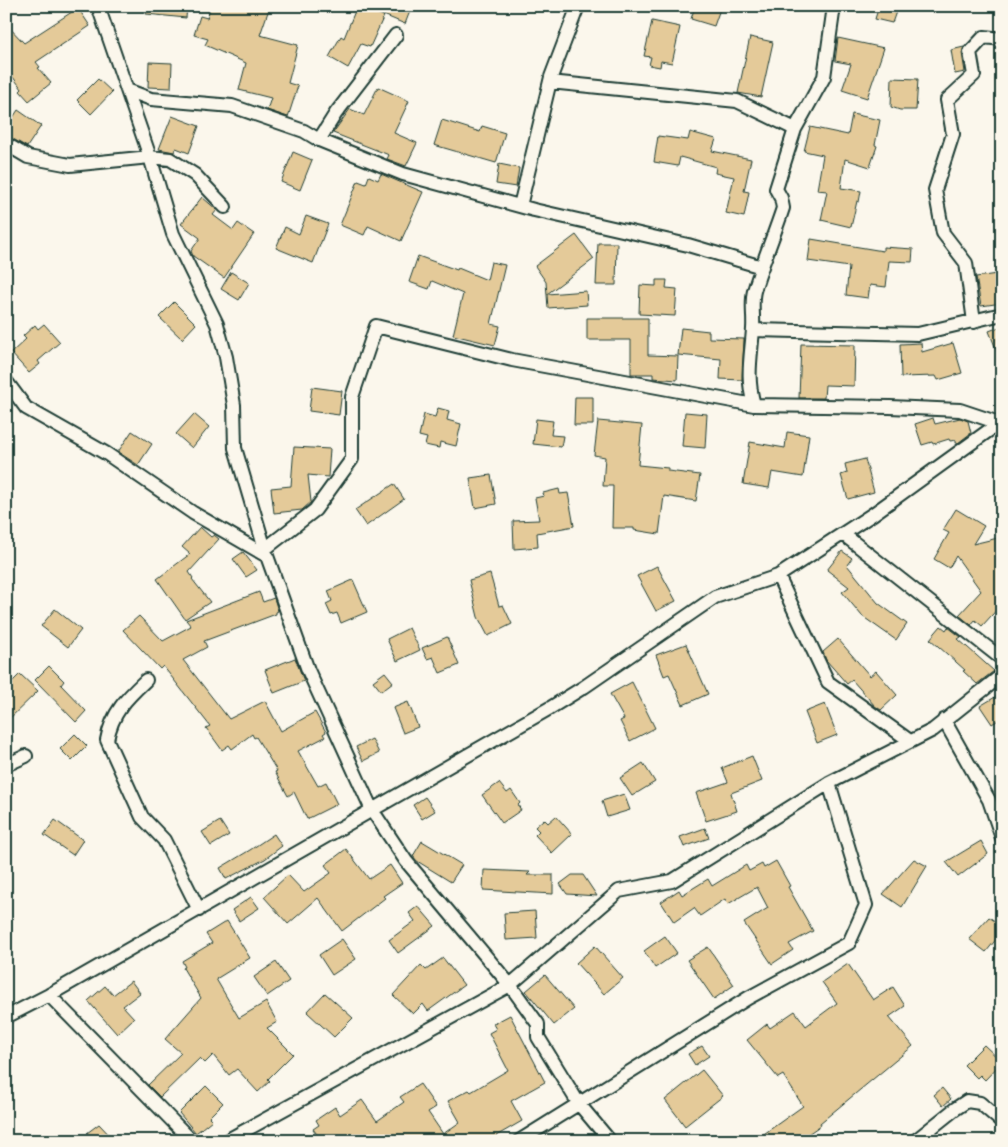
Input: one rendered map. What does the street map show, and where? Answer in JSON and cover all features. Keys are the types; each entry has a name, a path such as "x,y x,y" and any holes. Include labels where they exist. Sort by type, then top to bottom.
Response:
{"street":[{"path":"98,6 128,90 173,234 217,324 226,358 234,405 235,448 266,552 308,670 372,810 406,861 510,986 538,1024 538,1037 579,1104 610,1141"},
{"path":"520,206 550,82 578,6"},
{"path":"754,405 750,391 749,371 754,292 783,208 781,198 776,189 795,129 824,77 834,6"},
{"path":"319,140 336,113 396,35"},
{"path":"974,322 966,263 943,233 935,190 954,134 946,100 974,75 970,52 984,37 1002,39"},
{"path":"550,82 737,101 795,129"},
{"path":"128,90 151,99 232,106 304,131 319,140 403,174 520,206 688,245 762,267"},
{"path":"6,144 28,157 70,165 150,157 170,159 195,175 226,207"},
{"path":"753,330 918,334 1002,314"},
{"path":"266,552 315,510 352,459 352,397 376,326 512,360 754,405 960,410 1000,422"},
{"path":"6,381 26,408 107,454 193,513 266,552"},
{"path":"6,1017 49,996 584,687 715,597 778,576 873,514 1000,422"},
{"path":"843,534 1002,659"},
{"path":"778,576 828,682 910,741"},
{"path":"226,1141 510,986 619,891 672,881 829,783 933,730 1002,675"},
{"path":"146,680 122,703 109,727 107,740 142,817 164,840 199,910"},
{"path":"944,720 989,800 1002,838"},
{"path":"6,765 26,756"},
{"path":"519,1141 748,998 849,943 866,905 829,783"},
{"path":"49,996 192,1141"},
{"path":"915,1141 967,1101 980,1104 1002,1122"}],"building":[{"path":"147,6 187,6 186,18 146,14"},
{"path":"211,6 270,6 260,35 298,45 288,83 298,86 288,117 267,110 271,98 239,90 246,63 205,45 208,39 194,35 200,16 207,18"},
{"path":"357,6 384,16 370,47 361,44 348,68 329,57 341,36 344,38"},
{"path":"362,6 412,6 405,24"},
{"path":"695,6 712,6 720,9 714,26 691,19"},
{"path":"879,6 898,6 892,23 875,19"},
{"path":"78,8 90,26 36,62 40,67 38,68 51,83 29,101 20,91 22,89 6,68 6,24 24,43"},
{"path":"652,21 680,27 672,63 661,61 660,67 649,65 651,57 644,56"},
{"path":"750,37 773,42 761,97 738,93"},
{"path":"838,38 884,48 867,98 842,90 851,64 835,61"},
{"path":"964,47 962,53 965,72 955,74 951,50"},
{"path":"149,62 172,63 171,88 148,87"},
{"path":"892,78 918,79 916,110 900,110 891,107"},
{"path":"98,79 112,92 91,114 77,100"},
{"path":"378,87 409,101 394,133 417,143 406,166 387,159 389,155 333,133 350,109 364,115"},
{"path":"18,110 41,126 27,147 6,135 6,128"},
{"path":"852,114 880,120 875,145 877,146 870,167 845,159 841,188 861,191 851,227 821,220 827,191 817,190 823,155 804,151 810,127 848,135"},
{"path":"172,116 199,126 189,153 176,148 174,152 159,149"},
{"path":"442,120 480,132 482,126 505,133 496,163 434,145"},
{"path":"690,132 716,139 712,151 751,159 744,191 749,192 744,217 726,213 734,177 715,173 716,167 680,157 678,166 654,162 658,136 688,140"},
{"path":"293,152 312,160 300,190 281,182"},
{"path":"499,164 519,168 516,187 496,184"},
{"path":"381,174 423,192 401,241 368,226 364,235 340,225 358,181 366,184 369,176 378,180"},
{"path":"202,197 217,210 213,215 233,230 238,223 254,234 224,278 193,256 191,251 200,238 181,224"},
{"path":"306,216 328,224 313,263 276,248 285,227 299,234"},
{"path":"576,235 594,259 547,294 586,291 587,305 548,308 546,282 535,266"},
{"path":"811,239 883,251 883,247 913,249 912,262 889,261 886,287 870,285 868,298 846,295 849,267 808,261"},
{"path":"598,243 617,243 616,285 596,285"},
{"path":"418,256 457,270 458,268 487,280 491,262 505,265 491,324 500,326 495,345 453,335 463,294 432,281 429,289 409,282"},
{"path":"231,272 249,283 239,300 221,289"},
{"path":"997,274 1002,303 981,306 976,277"},
{"path":"656,280 667,280 666,288 677,289 675,316 639,314 640,285 656,286"},
{"path":"174,302 196,324 182,339 159,317"},
{"path":"587,318 648,318 648,355 678,356 677,380 653,378 653,374 631,374 631,340 587,340"},
{"path":"44,324 60,342 38,361 40,364 29,373 11,353 26,339 23,336 35,325 38,329"},
{"path":"1002,326 1002,362 1001,362 989,331"},
{"path":"681,328 709,331 709,338 744,339 742,380 720,379 721,359 678,355"},
{"path":"921,343 922,352 953,343 962,373 938,380 936,376 901,377 900,344"},
{"path":"801,344 855,345 854,386 825,385 824,398 799,398"},
{"path":"312,387 342,391 339,415 309,411"},
{"path":"575,397 593,397 593,425 574,425"},
{"path":"438,408 449,411 447,420 461,424 456,446 440,442 439,448 425,445 427,438 419,436 424,414 435,417"},
{"path":"685,412 707,414 705,448 682,446"},
{"path":"194,414 209,427 192,448 176,434"},
{"path":"933,418 935,424 960,418 968,421 971,433 958,443 956,443 956,440 950,441 949,439 922,445 915,424"},
{"path":"536,419 553,421 551,435 563,436 561,447 533,444"},
{"path":"598,421 642,425 638,465 668,468 668,471 700,475 696,501 664,496 659,534 634,530 634,528 612,528 613,486 603,486 605,457 594,455"},
{"path":"132,431 152,444 138,465 118,452"},
{"path":"787,432 809,435 803,477 772,472 769,488 743,484 750,442 785,448"},
{"path":"294,447 330,449 328,477 308,475 311,502 302,510 274,513 271,488 291,486"},
{"path":"865,459 874,492 848,499 841,475 847,473 845,464"},
{"path":"491,475 496,504 475,508 470,478"},
{"path":"394,484 404,499 366,526 355,510"},
{"path":"559,489 560,494 568,493 574,526 537,533 538,547 514,549 513,521 539,520 535,498 544,496 543,493"},
{"path":"956,509 984,526 973,544 1002,537 1002,604 982,626 975,620 971,625 959,615 981,591 956,556 949,568 934,559 949,533 943,530"},
{"path":"200,527 211,537 214,535 219,539 189,572 192,579 210,602 185,619 157,579 190,554 182,547"},
{"path":"842,551 852,558 847,565 878,603 907,624 896,640 862,616 842,592 849,587 827,570"},
{"path":"243,552 257,570 246,577 233,559"},
{"path":"657,566 676,601 656,611 637,576"},
{"path":"490,574 499,606 503,605 512,624 488,636 478,617 469,580"},
{"path":"353,580 367,612 341,623 337,613 331,615 326,604 332,601 328,591"},
{"path":"259,592 263,602 274,598 278,611 276,614 204,641 207,647 183,660 229,719 265,701 281,731 315,712 326,732 323,734 325,737 298,751 318,786 326,782 337,804 307,819 294,792 288,796 275,772 277,771 256,737 254,738 252,734 232,749 229,745 222,750 206,728 210,726 163,666 160,669 123,630 139,616 163,641 191,626 186,620"},
{"path":"55,609 81,630 68,647 41,626"},
{"path":"941,626 946,630 948,627 961,637 958,639 994,671 977,684 963,671 965,670 930,639"},
{"path":"409,628 420,650 397,661 387,639"},
{"path":"447,637 459,665 440,673 433,657 427,659 422,648"},
{"path":"838,639 870,676 876,671 897,695 881,710 875,706 852,680 847,684 826,660 823,652"},
{"path":"686,644 708,694 683,705 669,674 664,676 656,655"},
{"path":"295,658 304,681 274,693 265,670"},
{"path":"49,666 64,681 61,685 86,711 76,722 35,680"},
{"path":"385,672 393,682 381,691 373,681"},
{"path":"20,674 38,691 6,722 6,688"},
{"path":"632,682 655,728 630,741 620,721 624,719 610,694"},
{"path":"1002,693 1002,718 992,724 980,706"},
{"path":"408,702 418,727 403,733 393,708"},
{"path":"825,704 837,735 817,743 805,712"},
{"path":"75,734 87,746 72,761 60,749"},
{"path":"372,739 379,753 363,761 356,747"},
{"path":"752,756 762,781 731,793 737,811 706,821 696,793 728,782 722,768"},
{"path":"643,763 655,782 632,796 620,778"},
{"path":"499,783 507,793 511,790 520,803 518,805 521,810 502,823 482,795"},
{"path":"624,794 630,810 607,817 602,801"},
{"path":"425,797 435,811 422,819 413,805"},
{"path":"556,816 572,834 552,853 535,835 539,831 535,827 544,819 548,823"},
{"path":"55,820 83,840 73,855 44,835"},
{"path":"220,821 229,835 211,846 202,832"},
{"path":"705,828 709,838 684,847 680,837"},
{"path":"274,834 282,846 265,859 226,879 220,868"},
{"path":"422,841 462,865 451,882 417,861 413,856"},
{"path":"981,841 988,854 958,877 946,862"},
{"path":"346,849 369,879 390,865 402,883 383,896 385,898 342,931 318,898 288,924 264,897 288,875 304,892 331,873 325,865"},
{"path":"914,859 927,866 902,907 883,894"},
{"path":"776,861 790,886 788,887 813,931 789,944 793,950 772,964 744,923 768,908 757,887 728,904 725,899 700,916 694,908 674,922 661,902 679,890 682,895 708,879 712,886 746,865 749,871 762,864 764,868"},
{"path":"484,870 530,872 527,875 553,875 553,894 483,890"},
{"path":"572,875 583,875 597,896 567,894 560,884"},
{"path":"251,897 259,908 239,921 232,910"},
{"path":"418,906 435,926 398,953 389,940 415,921 409,913"},
{"path":"535,911 537,938 506,940 504,913"},
{"path":"989,917 1002,926 1002,932 986,952 969,939"},
{"path":"227,921 250,958 216,979 239,1018 266,1002 277,1022 267,1028 293,1054 258,1092 237,1069 229,1075 213,1055 205,1063 200,1058 160,1097 148,1085 181,1053 165,1039 201,998 183,968 185,967 182,961 212,943 206,934"},
{"path":"665,936 677,953 655,968 644,951"},
{"path":"342,939 356,959 332,975 319,955"},
{"path":"595,946 623,978 604,994 576,963"},
{"path":"708,947 734,985 714,999 687,960"},
{"path":"443,958 464,985 428,1011 423,1004 413,1014 393,995 421,965 426,970"},
{"path":"276,962 289,981 267,996 254,977"},
{"path":"848,964 873,1000 893,987 905,1006 889,1017 913,1046 820,1123 821,1125 798,1141 754,1141 803,1106 783,1075 778,1078 747,1040 767,1024 770,1028 795,1011 806,1026 837,1003 822,982"},
{"path":"545,975 574,1009 554,1025 526,991"},
{"path":"131,981 140,993 123,1006 134,1018 117,1034 88,1001 105,986 113,995"},
{"path":"325,993 353,1018 334,1037 307,1012"},
{"path":"510,1015 545,1082 511,1101 522,1121 496,1136 498,1141 471,1141 467,1135 459,1141 322,1141 313,1129 319,1125 316,1120 335,1107 340,1115 362,1100 377,1121 404,1102 400,1097 420,1084 436,1107 428,1112 443,1134 460,1122 448,1101 469,1090 471,1092 508,1070 489,1033 496,1029 493,1024"},
{"path":"984,1045 1002,1062 985,1080 980,1075 977,1078 964,1065"},
{"path":"702,1046 709,1056 695,1065 688,1054"},
{"path":"702,1070 723,1096 685,1126 665,1100"},
{"path":"206,1086 223,1103 209,1117 212,1120 196,1133 179,1113"},
{"path":"942,1088 951,1099 943,1106 934,1095"},
{"path":"99,1124 115,1141 93,1141 87,1133"}]}
